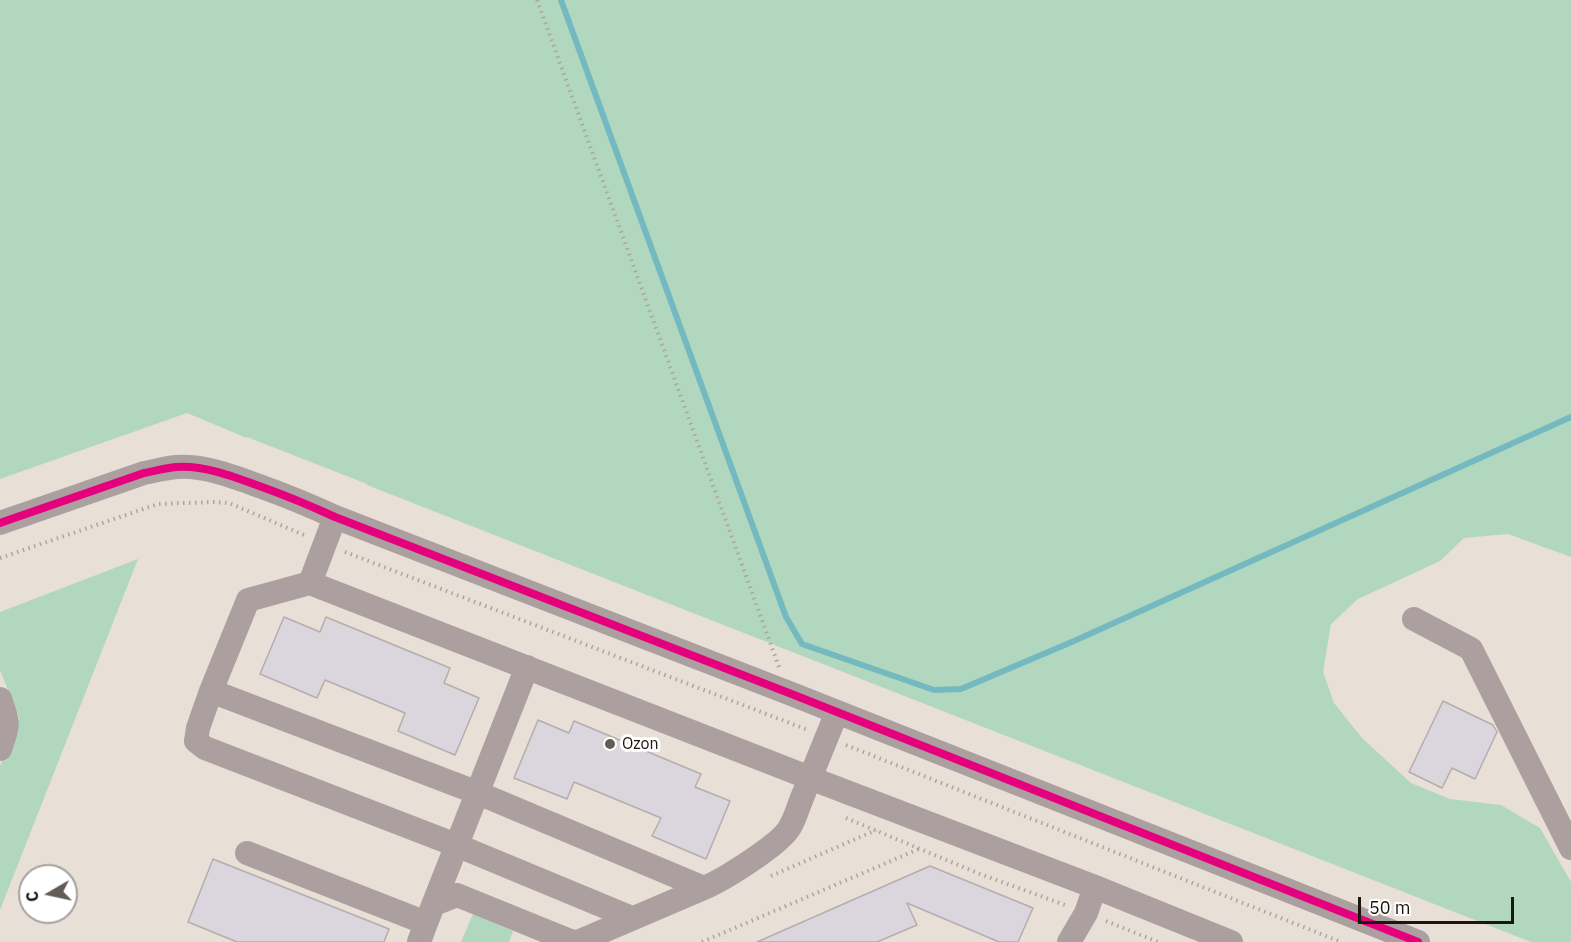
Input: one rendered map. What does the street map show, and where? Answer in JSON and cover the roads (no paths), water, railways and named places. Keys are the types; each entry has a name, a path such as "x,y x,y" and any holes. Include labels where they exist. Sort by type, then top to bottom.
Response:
{"street":[{"path":"0,523 144,473 177,467 203,469 234,477 789,693 1418,942"},
{"path":"310,583 335,516"},
{"path":"632,918 456,845 205,748 196,741 198,728 211,691 249,600 310,583 1095,887 1231,942"},
{"path":"1414,619 1471,650 1571,848"},
{"path":"426,923 527,667"},
{"path":"211,691 478,794 704,888"},
{"path":"0,699 7,717 8,729 0,749"},
{"path":"426,923 457,895 574,942 704,888 727,876 780,840 790,829 837,712"},
{"path":"248,853 426,923"},
{"path":"1069,942 1086,913 1095,887"}],"waterway":[{"path":"561,0 786,617 802,644 934,690 961,689 1074,641 1571,417"}],"place":[{"name":"Ozon","path":"610,744"}]}
